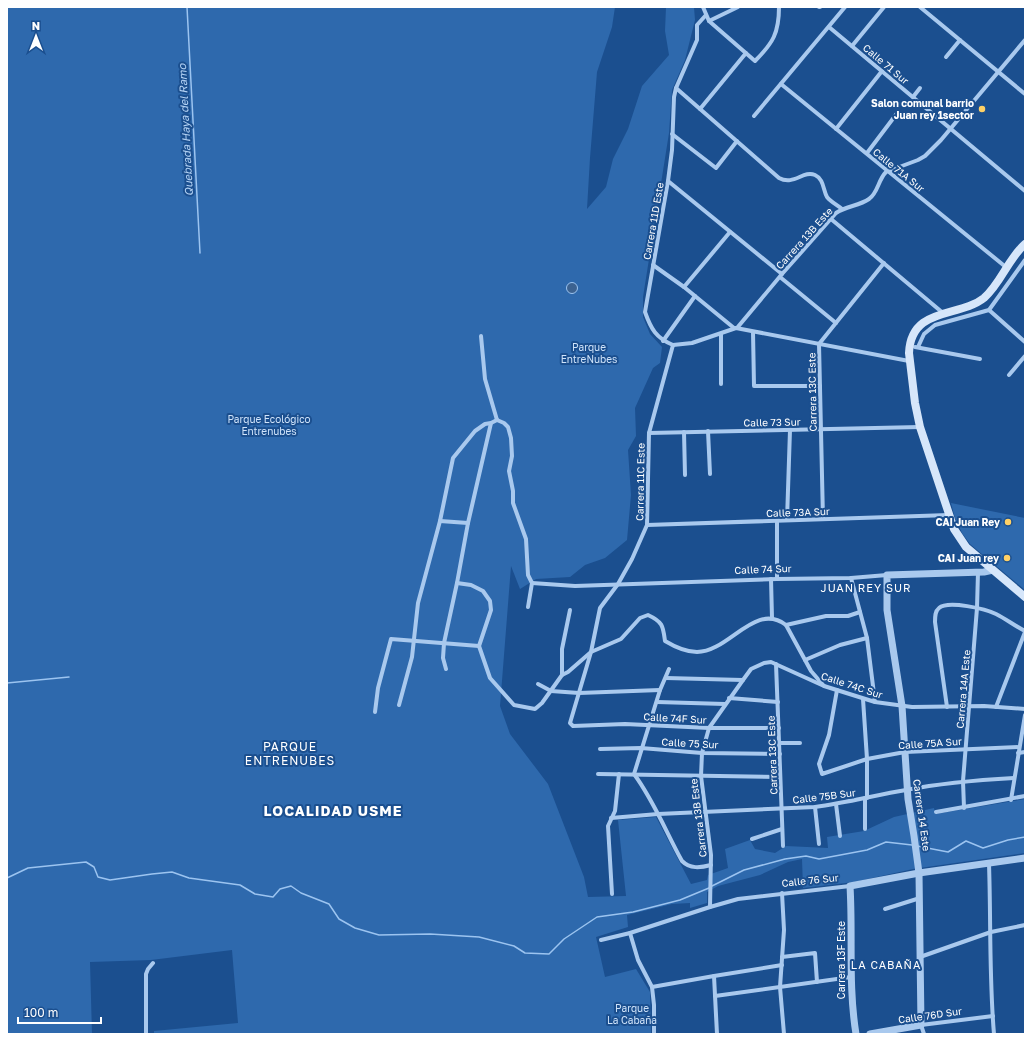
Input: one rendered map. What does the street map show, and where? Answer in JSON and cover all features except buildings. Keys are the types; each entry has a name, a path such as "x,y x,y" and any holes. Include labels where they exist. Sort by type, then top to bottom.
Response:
{"main road":[{"path":"1025,244 991,291 980,301 929,319 922,324 912,337 909,346 909,361 920,427 954,529 961,541 1025,597"}],"street":[{"path":"703,7 708,21 755,61 772,42 776,31 779,7"},
{"path":"708,21 738,7"},
{"path":"754,116 845,7"},
{"path":"852,46 884,7"},
{"path":"920,7 1025,94"},
{"name":"Carrera 11D Este","path":"663,341 656,335 645,312 668,181 674,97 676,88 698,40 698,25 706,15"},
{"name":"Calle 71 Sur","path":"829,27 1025,191"},
{"path":"946,57 960,40"},
{"path":"888,171 905,166 922,158 941,140 999,73 1025,40"},
{"path":"700,109 746,53"},
{"path":"836,129 882,72"},
{"name":"Calle 71A Sur","path":"781,84 1007,268"},
{"path":"676,88 779,178 788,181 805,175 816,176 823,184 827,197 842,209"},
{"path":"913,97 920,88"},
{"path":"867,154 898,112"},
{"path":"672,134 716,168 737,141"},
{"name":"Carrera 13B Este","path":"736,328 831,219 842,209 868,200 873,196 883,175 888,171"},
{"path":"668,181 836,323"},
{"path":"831,219 943,313"},
{"path":"684,287 730,232"},
{"path":"918,347 924,334 935,325 989,310 1025,260"},
{"name":"Carrera 13C Este","path":"823,519 819,344 884,263"},
{"path":"653,265 684,287 736,328 909,361"},
{"path":"695,296 663,341 673,345 692,343 736,328"},
{"path":"989,310 1025,342"},
{"path":"753,332 753,385 756,387 820,386"},
{"path":"721,334 721,384"},
{"path":"481,336 486,379 497,420"},
{"name":"Carrera 11C Este","path":"571,725 571,716 591,652 600,608 618,584 632,559 647,525 649,433 657,398 673,345"},
{"path":"909,346 980,359"},
{"path":"1009,375 1025,356"},
{"path":"399,705 412,657 418,603 440,521 453,458 475,431 485,424 497,420 504,423 508,427 511,438 512,456 509,471 513,491 513,503 526,539 528,574 532,583 528,607"},
{"path":"446,669 443,658 444,643 468,523 491,423"},
{"name":"Calle 73 Sur","path":"649,433 920,427"},
{"path":"787,520 790,430"},
{"path":"708,431 710,474"},
{"path":"684,432 685,476"},
{"name":"Calle 73A Sur","path":"647,525 949,515"},
{"path":"440,521 468,523"},
{"path":"777,521 777,579"},
{"name":"Calle 74 Sur","path":"532,583 575,586 771,579 852,578 887,575 987,572 993,570"},
{"name":"Carrera 14A Este","path":"964,808 963,781 970,706 978,572"},
{"name":"Carrera 14 Este","path":"887,575 888,610 902,706 907,790 919,873 921,1025 924,1034"},
{"path":"852,578 867,638 875,702"},
{"path":"771,579 772,618"},
{"path":"457,583 471,585 483,591 490,601 491,610 479,646 490,678 514,705 535,709 542,703 562,675 568,672 591,652 621,639 640,618 648,615 658,620 663,627 665,641 680,650 698,652 720,645 757,620 772,618 780,621 786,625 811,671 824,686"},
{"path":"947,707 935,622 935,614 937,609 942,605 977,608 996,614 1025,632 996,707"},
{"path":"562,675 562,649 570,610"},
{"path":"786,625 826,616 848,616 860,612"},
{"path":"805,660 840,645 867,638"},
{"path":"375,712 378,688 391,639 479,646"},
{"name":"Carrera 13B Este","path":"710,906 710,843 704,812 700,776 702,753 709,728 751,669 764,663 771,662 776,664"},
{"name":"Carrera 13C Este","path":"776,664 783,846"},
{"name":"Calle 74C Sur","path":"776,664 824,686 875,702 902,706 970,706 1025,709"},
{"path":"634,774 660,690 669,669"},
{"path":"666,678 743,680"},
{"path":"538,684 551,691 579,693 660,690"},
{"name":"Calle 75A Sur","path":"837,690 829,735 819,764 822,774 867,759 905,752 1019,747"},
{"path":"729,698 778,702"},
{"path":"863,699 867,759 865,828"},
{"path":"657,702 725,704"},
{"path":"1011,800 1025,715"},
{"name":"Calle 74F Sur","path":"571,725 591,726 625,724 709,728 779,728"},
{"path":"779,743 800,743"},
{"name":"Calle 75 Sur","path":"600,749 641,748 702,753 780,754"},
{"path":"1018,753 1025,752"},
{"path":"598,774 780,777"},
{"path":"612,894 608,826 615,810 619,774"},
{"path":"634,774 642,785 678,854 686,865 692,867 711,865"},
{"name":"Calle 75B Sur","path":"611,818 658,814 815,807 963,781 1014,778"},
{"path":"936,812 1011,800 1025,796"},
{"path":"836,804 840,836"},
{"path":"815,807 819,844"},
{"path":"752,839 782,828"},
{"name":"Calle 76 Sur","path":"601,940 630,933 710,906 738,899 850,886 919,873 1025,858"},
{"path":"989,864 991,932 990,972 994,1034"},
{"name":"Carrera 13F Este","path":"850,886 852,920 852,1007 856,1034"},
{"path":"782,893 784,930 780,987 784,1034"},
{"path":"885,909 920,898"},
{"path":"920,957 991,932 1025,925"},
{"path":"630,933 638,960 652,987 654,1005 654,1034"},
{"path":"782,957 815,953 817,982"},
{"path":"146,1034 146,974 153,963"},
{"path":"652,987 782,965"},
{"path":"714,976 717,1034"},
{"path":"715,996 851,977"},
{"name":"Calle 76D Sur","path":"870,1034 921,1025 993,1016"}],"green space":[{"name":"Parque Ecológico Entrenubes","path":"7,7 615,7 612,27 597,72 587,209 606,187 613,159 628,129 642,86 669,55 665,31 666,7 694,7 695,20 685,60 672,90 669,133 643,297 643,317 650,334 662,347 660,363 653,368 635,408 636,436 628,450 631,495 627,540 605,558 585,565 570,577 536,579 520,589 511,566 500,706 510,734 548,784 584,877 588,897 626,896 618,820 656,817 691,884 707,880 708,875 728,868 725,849 750,840 755,849 775,853 786,846 828,848 827,837 864,831 894,817 934,808 935,814 1025,799 1025,853 913,869 854,882 803,888 802,859 788,862 760,875 718,886 707,892 707,903 690,908 690,903 672,904 627,915 628,927 596,937 605,977 636,969 650,992 651,1034 154,1034 154,1031 238,1023 232,950 151,960 90,962 92,1034 7,1034"},
{"path":"951,503 1025,518 1025,590 970,544 962,533 955,518"}],"shaded area":[{"path":"572,282 576,284 578,288 576,292 572,294 568,292 566,288 568,284"}],"waterway":[{"name":"Quebrada Haya del Ramo","path":"187,7 200,253"},
{"path":"7,683 69,677"},
{"path":"917,846 948,852 966,841 983,848 1008,840 1025,837"},
{"path":"712,886 744,870 785,859 806,856 819,859 867,850 886,842 912,845"},
{"path":"7,878 28,868 86,862 94,867 98,877 110,880 172,872 189,878 240,885 255,894 273,897 280,889 291,886 301,893 329,904 339,919 355,928 379,935 430,934 479,937 514,946 525,953 549,954 564,939 597,917 633,912 680,900 709,888"}],"place":[{"name":"Salon comunal barrio Juan rey 1sector","path":"982,109"},
{"name":"CAI Juan Rey","path":"1008,522"},
{"name":"CAI Juan rey","path":"1007,558"}],"district":[{"name":"JUAN REY SUR","path":"866,587"},
{"name":"PARQUE ENTRENUBES","path":"290,753"},
{"name":"LOCALIDAD USME","path":"333,810"},
{"name":"LA CABAÑA","path":"886,964"}],"park label":[{"name":"Parque EntreNubes","path":"589,352"},
{"name":"Parque La Cabaña","path":"632,1014"}]}
